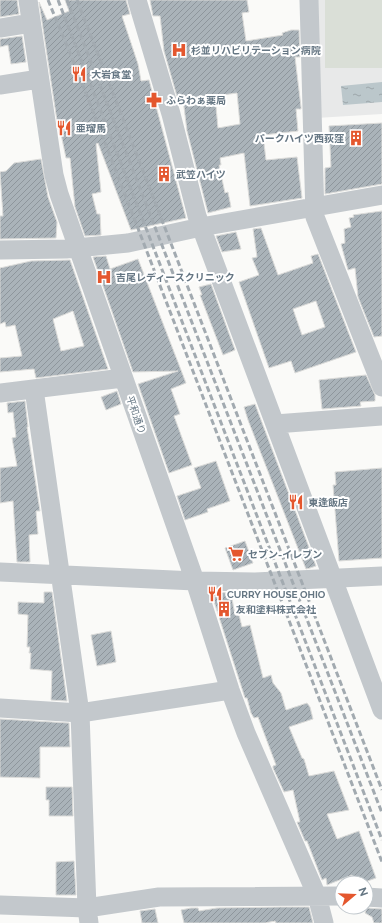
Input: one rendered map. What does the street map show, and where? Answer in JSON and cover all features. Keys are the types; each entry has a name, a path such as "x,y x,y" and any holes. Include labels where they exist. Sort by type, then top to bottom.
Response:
{"street":[{"name":"平和通り","path":"28,0 54,175 77,248 195,581 230,690 246,733 317,896 324,923"},
{"path":"137,0 172,114 201,227 331,578 382,710"},
{"path":"309,0 313,207 315,217 382,387"},
{"path":"0,28 31,23"},
{"path":"0,85 40,79"},
{"path":"0,250 77,248 128,243 201,227 382,196"},
{"path":"0,394 123,378"},
{"path":"34,389 80,713 88,915"},
{"path":"275,424 382,416"},
{"path":"0,572 60,573 195,581 255,582 382,576"},
{"path":"0,708 80,713 230,690"},
{"path":"0,905 88,915 159,897 334,896"}],"shaded area":[{"path":"315,0 382,0 382,114 316,118"},
{"path":"325,0 382,0 382,68 325,68"}],"water":[{"path":"382,82 382,102 343,105 341,86"}],"building":[{"path":"0,0 17,0 19,14 0,17"},
{"path":"65,0 126,0 130,14 122,16 138,64 141,81 149,80 186,218 131,230 98,143 96,144 101,192 92,194 97,214 100,214 101,235 85,236 75,207 70,158 66,158 61,134 59,134 39,2 47,20 69,11"},
{"path":"150,0 247,0 249,12 242,13 246,41 283,35 282,33 291,30 299,30 300,57 295,57 301,107 301,109 296,109 298,131 263,135 266,160 297,157 302,198 250,206 244,153 220,158 221,165 219,165 225,193 228,192 231,207 208,213 187,131 183,99 178,100 164,51 160,16 153,16","holes":["237,93 240,124 218,128 215,96"]},
{"path":"22,36 26,62 11,64 8,45 0,47 0,39"},
{"path":"382,123 382,184 325,194 325,168 331,167 329,126"},
{"path":"41,159 48,197 57,222 56,238 0,239 0,216 3,216 0,172 6,171 14,163"},
{"path":"382,211 382,336 374,337 358,297 355,268 348,270 341,244 345,243 344,229 351,227 349,218 354,217 353,215"},
{"path":"261,228 278,275 313,263 311,256 318,254 356,352 295,373 291,361 269,368 239,282 259,275 252,258 257,257 253,229","holes":["316,301 325,327 302,335 293,309"]},
{"path":"236,232 241,249 222,252 216,236"},
{"path":"106,256 110,269 138,259 186,383 171,389 180,414 174,416 192,465 169,473 138,384 178,371 133,372 93,257"},
{"path":"70,260 108,369 36,378 34,369 0,372 0,358 22,356 15,325 6,327 5,322 0,324 0,268 31,261","holes":["73,311 84,346 61,351 53,319"]},
{"path":"211,284 235,350 223,355 200,295 202,295 199,287"},
{"path":"366,375 375,395 375,401 360,402 361,406 322,409 319,380"},
{"path":"117,391 121,404 106,410 101,397"},
{"path":"25,401 27,427 40,511 36,511 38,534 29,535 30,562 17,562 13,501 0,503 0,468 17,466 12,438 16,437 13,412 8,413 7,403"},
{"path":"255,404 316,566 306,569 248,420 244,407"},
{"path":"216,461 230,501 207,509 208,512 185,520 177,496 201,488 194,468"},
{"path":"382,468 382,558 339,561 333,485 336,485 335,472"},
{"path":"245,541 253,563 233,570 225,548"},
{"path":"44,592 52,592 67,701 51,700 52,671 30,669 31,653 29,653 30,647 27,647 28,615 18,614 18,602 44,603"},
{"path":"211,592 231,593 235,615 239,615 242,627 250,625 263,678 271,675 273,683 281,693 286,710 307,703 310,707 313,719 289,727 302,758 304,759 309,776 334,771 349,810 327,814 337,839 359,831 376,878 374,879 374,875 334,875 334,882 327,885 326,878 322,880 307,841 305,841 297,822 300,822 293,790 284,792 273,768 273,766 276,765 258,717 254,718 247,698 245,698"},
{"path":"111,631 116,662 97,666 91,635"},
{"path":"0,719 69,723 70,747 40,747 40,778 0,777"},
{"path":"46,787 72,787 73,816 49,816 49,800 46,800"},
{"path":"74,861 76,895 56,895 56,862"},
{"path":"309,907 313,923 276,923 275,921 265,923 184,923 181,910 191,908 198,908 199,911 217,908"},
{"path":"374,908 382,909 382,923 374,923 372,917 368,915 374,915"},
{"path":"155,909 158,923 142,923 140,911"}],"railway":[{"path":"48,0 77,70 382,862"},
{"path":"58,0 382,840"},
{"path":"67,0 382,813"},
{"path":"77,0 382,790"}],"place":[{"name":"杉並リハビリテーション病院","path":"179,50"},
{"name":"大岩食堂","path":"79,74"},
{"name":"ふらわぁ薬局","path":"154,100"},
{"name":"亜瑠馬","path":"64,128"},
{"name":"パークハイツ西荻窪","path":"356,138"},
{"name":"武笠ハイツ","path":"164,174"},
{"name":"吉尾レディースクリニック","path":"104,277"},
{"name":"東逢飯店","path":"296,502"},
{"name":"セブン-イレブン","path":"236,554"},
{"name":"CURRY HOUSE OHIO","path":"215,594"},
{"name":"友和塗料株式会社","path":"224,609"}]}
